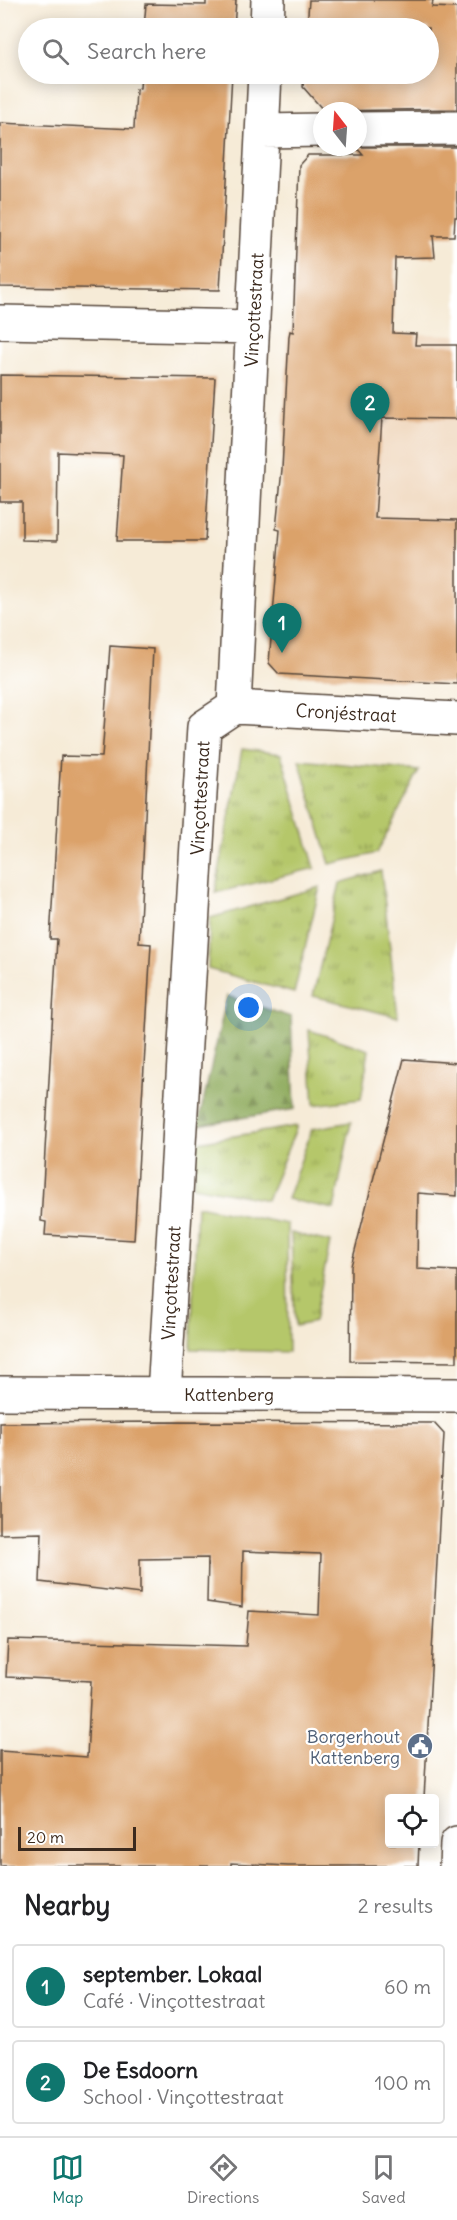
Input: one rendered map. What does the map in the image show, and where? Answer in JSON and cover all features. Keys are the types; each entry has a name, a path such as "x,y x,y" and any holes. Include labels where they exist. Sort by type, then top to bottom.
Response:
{"street":[{"path":"267,18 268,0"},
{"name":"Vinçottestraat","path":"164,1394 204,727 234,707 265,84"},
{"path":"367,129 457,128"},
{"path":"263,131 313,130"},
{"path":"0,322 253,327"},
{"name":"Cronjéstraat","path":"234,707 457,719"},
{"name":"Kattenberg","path":"0,1393 457,1395"},
{"path":"456,1866 457,1843"}],"shaded area":[{"path":"290,331 457,335 457,543 279,540 280,530 276,529 280,502 287,336"}],"green space":[{"path":"242,749 281,754 315,868 215,893"},
{"path":"299,760 419,771 377,853 330,864"},
{"path":"381,871 398,1017 313,996 340,883"},
{"path":"320,887 294,993 208,969 210,918"},
{"path":"227,996 291,1017 295,1109 198,1125"},
{"path":"309,1030 369,1050 361,1099 314,1105"},
{"path":"351,1122 334,1209 287,1199 312,1129"},
{"path":"297,1126 267,1200 193,1186 198,1142"},
{"path":"197,1206 287,1224 288,1352 191,1349"},
{"path":"291,1233 330,1242 314,1322 295,1326"}],"building":[{"path":"206,0 236,0 235,18 145,18 146,4 206,5"},
{"path":"309,0 433,0 432,7 457,8 457,109 367,110 367,102 316,102 303,87 303,84 439,84 439,18 308,18"},
{"path":"140,84 231,84 220,290 0,287 0,123 134,129 136,89 140,88"},
{"path":"367,147 457,147 457,217 455,217 454,236 433,236 435,257 395,258 393,333 416,334 415,345 457,345 457,419 382,418 375,518 457,520 457,684 279,674 269,663 280,530 276,529 282,469 289,336 290,331 293,332 299,165 308,155 367,156"},
{"path":"0,375 215,378 205,541 117,541 123,455 58,452 57,541 22,540 22,502 0,502"},
{"path":"110,646 153,649 139,943 151,944 134,1240 45,1235 46,1222 41,1221 57,939 50,939 61,756 102,757"},
{"path":"404,1059 457,1063 457,1196 418,1193 417,1269 457,1271 457,1362 350,1361 351,1266"},
{"path":"0,1423 434,1423 444,1434 424,1794 385,1794 385,1848 419,1848 418,1866 288,1866 231,1863 231,1866 0,1866 0,1751 87,1757 91,1681 6,1677 8,1640 246,1646 249,1611 319,1615 321,1554 243,1551 242,1607 207,1602 208,1558 140,1559 140,1594 40,1582 42,1533 0,1534"}],"place":[{"name":"De Esdoorn","path":"370,433"},
{"name":"september. Lokaal","path":"282,653"},
{"name":"Borgerhout Kattenberg","path":"420,1746"}]}
